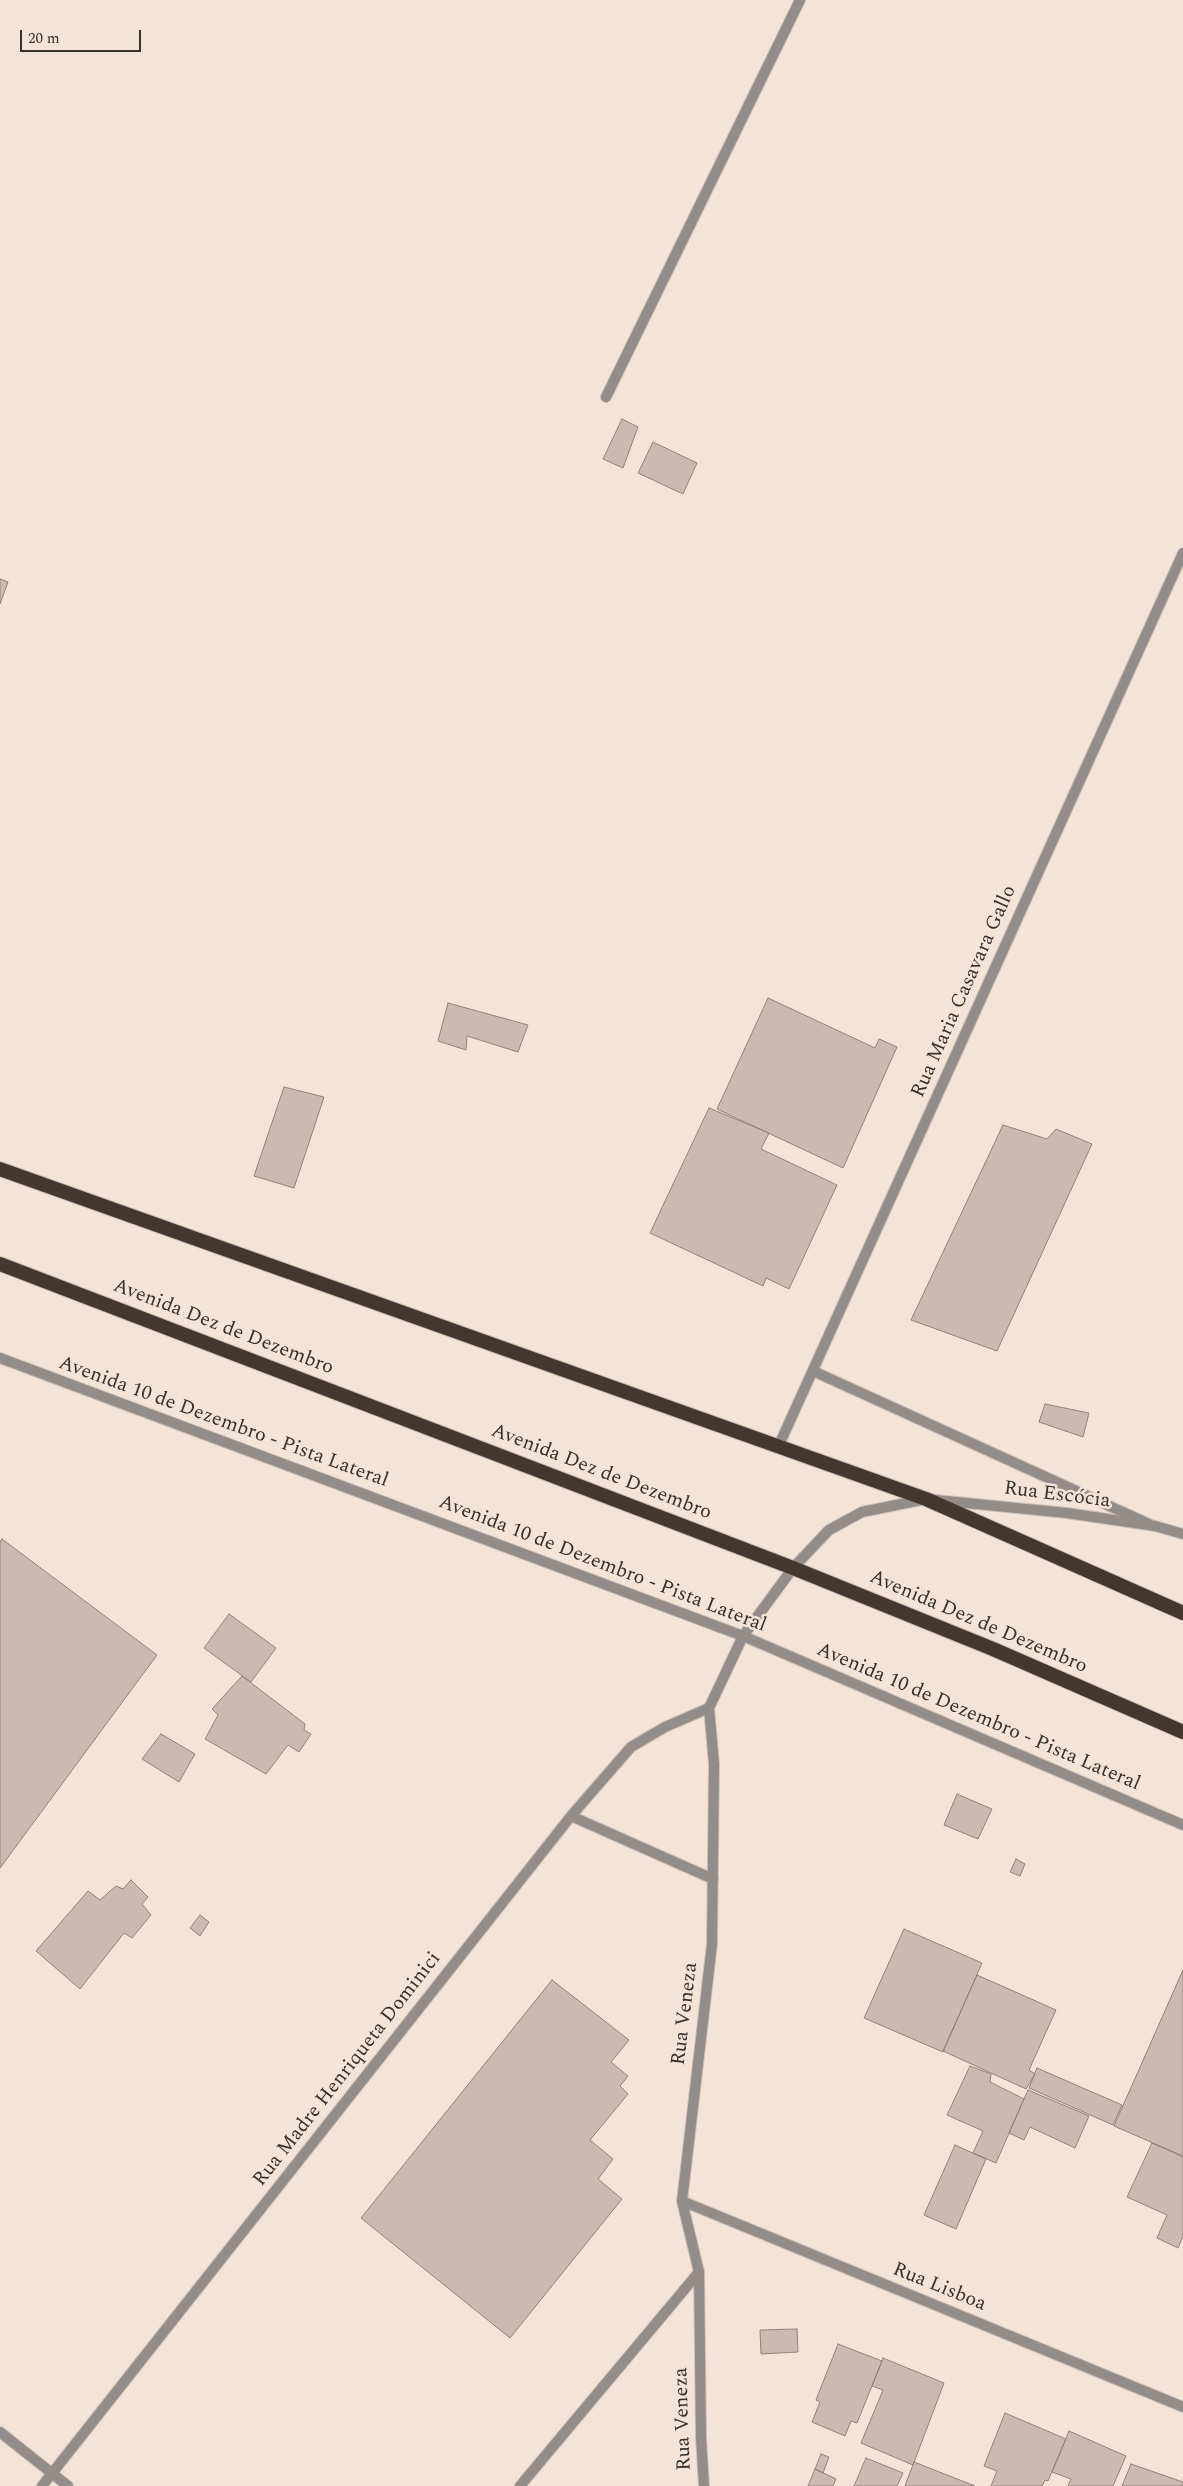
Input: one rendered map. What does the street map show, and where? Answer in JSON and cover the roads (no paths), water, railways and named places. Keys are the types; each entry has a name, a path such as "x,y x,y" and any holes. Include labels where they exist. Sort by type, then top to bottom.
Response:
{"highway":[{"path":"0,1169 779,1445 926,1499 1183,1613"},
{"name":"Avenida Dez de Dezembro","path":"0,1264 793,1568 992,1649 1183,1732"}],"street":[{"path":"606,397 800,0"},
{"name":"Rua Maria Casavara Gallo","path":"779,1445 1183,553"},
{"name":"Avenida 10 de Dezembro - Pista Lateral","path":"0,1358 743,1636 1183,1825"},
{"path":"812,1371 1155,1526"},
{"name":"Rua Escócia","path":"793,1568 829,1530 862,1512 926,1499 1067,1513 1155,1526 1183,1534"},
{"path":"709,1708 743,1636 793,1568"},
{"name":"Rua Madre Henriqueta Dominici","path":"42,2486 571,1816 631,1748 665,1727 709,1708"},
{"name":"Rua Veneza","path":"704,2486 701,2438 699,2272 682,2201 712,1944 714,1764 709,1708"},
{"path":"571,1816 713,1879"},
{"name":"Rua Lisboa","path":"682,2201 1183,2407"},
{"path":"520,2486 699,2272"},
{"path":"0,2432 68,2486"}]}
